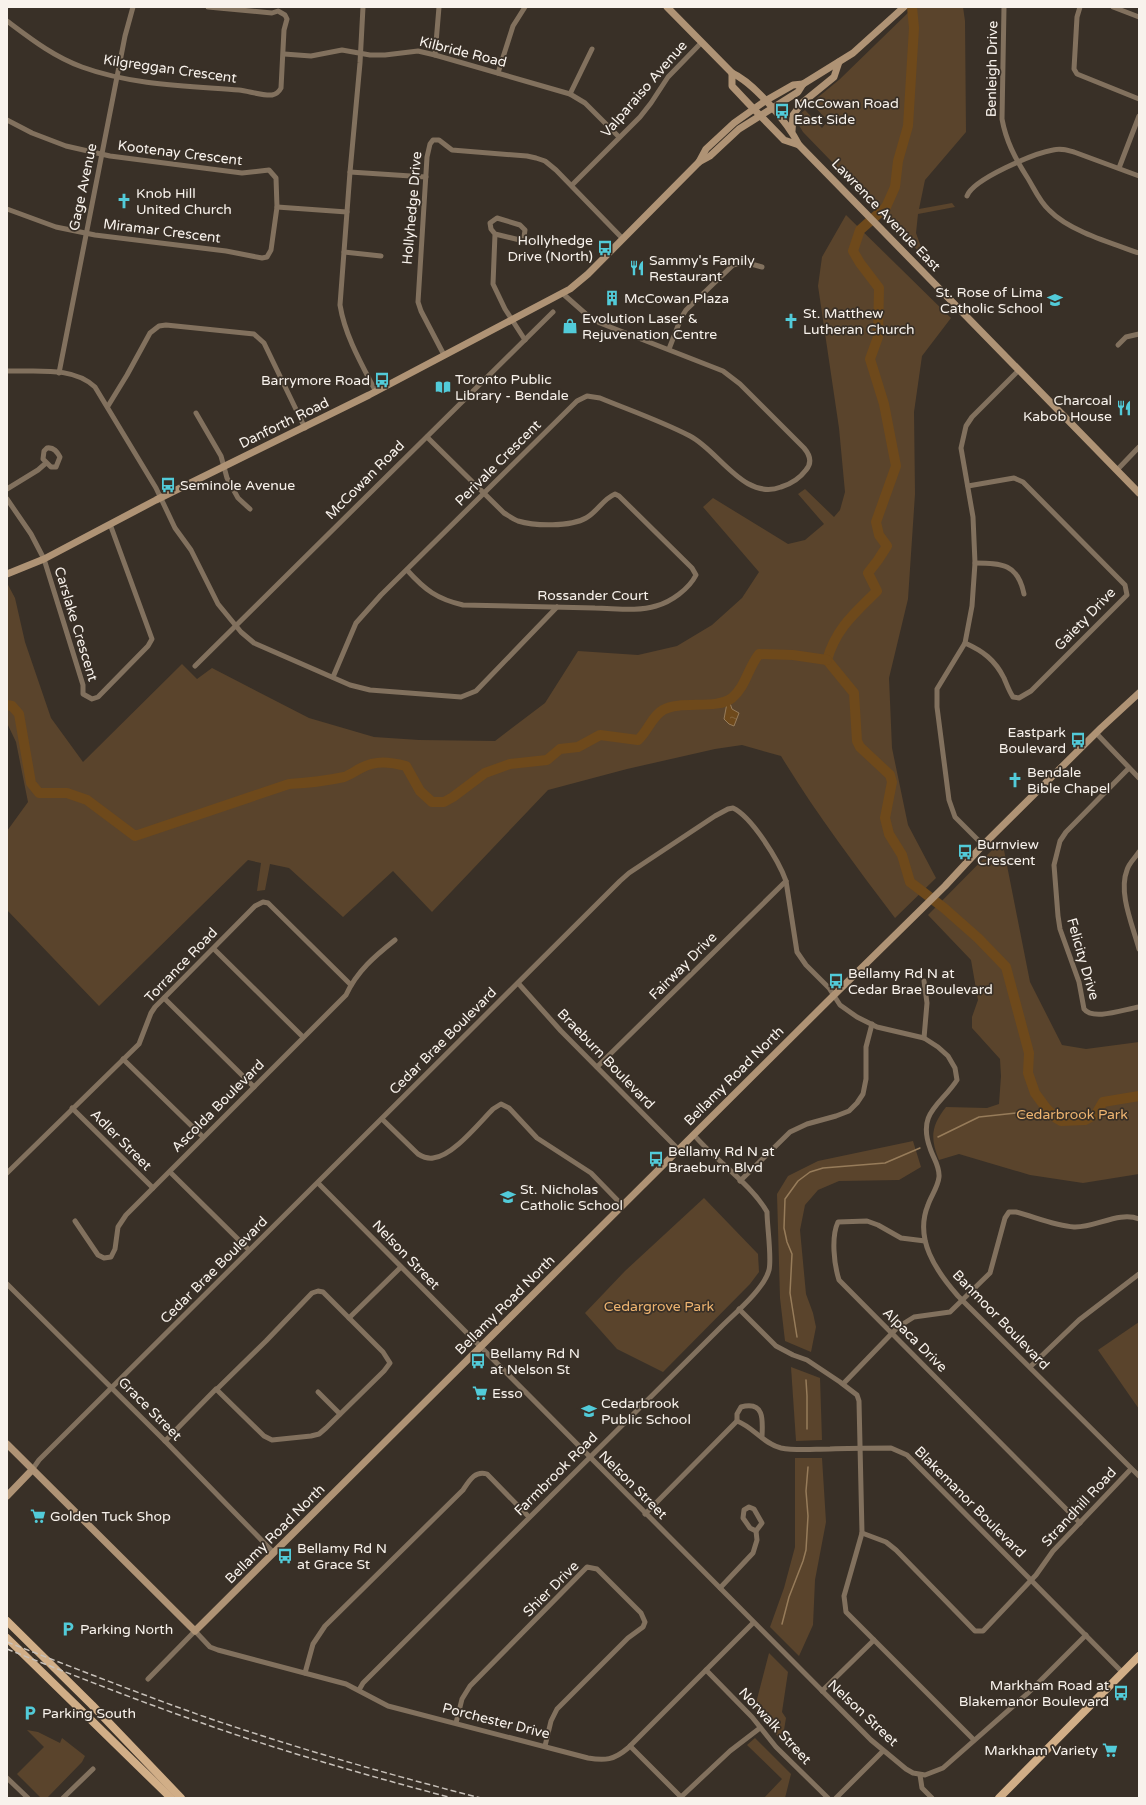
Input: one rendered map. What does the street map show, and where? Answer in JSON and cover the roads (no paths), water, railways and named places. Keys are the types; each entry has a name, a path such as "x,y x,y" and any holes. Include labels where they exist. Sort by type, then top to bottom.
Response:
{"main road":[{"name":"Lawrence Avenue East","path":"667,7 701,44 732,74 742,78 772,108 792,131 799,145 1139,493"},
{"path":"700,162 706,149 734,123 765,101 793,85 803,84 839,62 863,45 904,7"},
{"path":"792,131 793,115 802,103 834,78 839,62"},
{"name":"Lawrence Avenue East","path":"732,74 732,86 753,109 784,140 799,145"},
{"path":"623,239 700,162 710,156 739,129 759,115 798,92 803,84"},
{"name":"Danforth Road","path":"7,574 44,559 161,497 305,428 570,289 584,278 623,239"},
{"name":"Bellamy Road North","path":"195,1631 921,910 1096,733 1139,692"},
{"path":"7,1444 195,1631"},
{"path":"7,1496 32,1470"},
{"path":"7,1621 92,1704 182,1798"},
{"path":"7,1638 171,1798"},
{"path":"999,1798 1139,1656"}],"street":[{"name":"Gage Avenue","path":"59,372 125,36 133,7"},
{"name":"Kilgreggan Crescent","path":"7,21 45,49 66,60 98,72 118,77 271,95 277,93 281,88 281,72 284,54 284,30 287,19 281,12 272,13 208,7"},
{"path":"363,7 361,53 340,305 354,348 376,392"},
{"path":"435,55 439,7"},
{"path":"498,73 513,26 524,7"},
{"name":"Benleigh Drive","path":"1004,7 1002,119 1005,136 1018,162 1041,202 1057,218 1070,226 1139,253"},
{"path":"1080,7 1077,18 1074,69 1077,74 1139,99"},
{"path":"1113,7 1139,17"},
{"name":"Valparaiso Avenue","path":"572,185 645,111 668,77 701,44"},
{"path":"570,94 592,49"},
{"name":"Kilbride Road","path":"284,54 311,56 342,50 385,55 418,52 435,55 570,94 585,103 619,137"},
{"path":"1119,168 1139,116"},
{"name":"Kootenay Crescent","path":"7,120 32,133 66,146 102,155 224,172 242,173 269,170 276,178 277,207"},
{"name":"Hollyhedge Drive","path":"444,355 421,311 418,302 427,157 430,144 433,140 439,140 452,150 536,158 545,161 572,185 623,239"},
{"path":"967,196 969,192 977,185 991,176 1018,162 1049,150 1063,149 1139,176"},
{"path":"350,172 426,177"},
{"path":"277,207 347,212"},
{"name":"Miramar Crescent","path":"7,209 56,227 86,233 125,240 239,253 262,258 267,257 271,250 277,207"},
{"path":"495,234 520,240 524,236 526,230 520,225 498,218 490,223 491,229 495,234 493,284 512,320 525,340"},
{"path":"344,252 381,256"},
{"path":"669,349 681,318 686,310 733,265 744,262 762,267"},
{"name":"Perivale Crescent","path":"333,677 356,623 381,595 577,401 588,396 600,398 691,436 718,457 747,484 756,488 775,490 794,481 805,472 809,466 808,453 740,384 723,371 669,349 600,324 587,315 562,293"},
{"name":"McCowan Road","path":"194,666 553,312"},
{"path":"108,406 128,376 147,337 153,329 158,326 166,325 254,334 264,343 305,428"},
{"path":"1118,345 1126,337 1139,334"},
{"path":"983,846 955,817 949,800 937,707 937,688 965,643 972,606 975,563 973,517 961,448 966,426 972,417 1019,370"},
{"path":"7,371 59,372 74,375 90,382 108,406 161,497 176,528 191,550 218,604 236,626 254,643 350,685 370,690 456,697 465,696 476,691 557,607"},
{"path":"196,413 221,456 227,478 238,498 250,509"},
{"name":"Rossander Court","path":"407,570 426,590 448,602 463,606 641,609 656,606 670,600 694,580 696,575 692,568 619,496 615,494 610,496 586,518 567,524 518,521 504,513 427,437"},
{"path":"1117,470 1139,447"},
{"path":"7,489 38,470 46,463"},
{"name":"Gaiety Drive","path":"965,643 984,652 997,665 1013,697 1019,698 1031,691 1127,595 1125,585 1023,482 1014,478 968,486"},
{"path":"7,499 31,534 44,559"},
{"name":"Carslake Crescent","path":"44,559 83,685 83,694 92,699 98,697 148,646 152,639 110,524"},
{"path":"975,563 993,563 1007,566 1017,574 1024,594"},
{"path":"1096,733 1139,778"},
{"name":"Felicity Drive","path":"1129,768 1066,832 1060,841 1054,865 1058,923 1079,982 1084,1009 1094,1015 1139,1007"},
{"name":"Cedar Brae Boulevard","path":"32,1470 39,1460 249,1250 629,873 728,809 733,808 746,817 756,829 783,872 786,881 797,952 806,965 834,995"},
{"path":"1139,852 1127,870 1123,892 1139,949"},
{"name":"Fairway Drive","path":"598,1067 786,881"},
{"name":"Torrance Road","path":"7,1173 139,1044 151,1013 255,906 263,902 268,903 351,985"},
{"name":"Ascolda Boulevard","path":"75,1221 98,1255 104,1258 110,1257 115,1249 116,1235 121,1222 203,1137 346,995 351,985 366,964 395,940"},
{"path":"214,948 303,1037"},
{"path":"924,981 927,1004 924,1038"},
{"name":"Braeburn Boulevard","path":"518,983 560,1030 679,1150"},
{"name":"Banmoor Boulevard","path":"834,995 840,1005 857,1017 872,1024 924,1038 948,1056 957,1074 957,1080 950,1090 932,1108 927,1120 925,1133 938,1166 939,1177 925,1214 925,1241 932,1261 945,1282 963,1301 1139,1476"},
{"path":"164,998 254,1087"},
{"path":"740,1181 790,1132 807,1124 836,1116 849,1110 857,1103 863,1094 866,1080 866,1047 872,1024"},
{"path":"123,1059 203,1137"},
{"path":"382,1119 418,1154 425,1158 432,1159 452,1150 493,1109 501,1104 509,1108 537,1138 591,1173 623,1206"},
{"name":"Adler Street","path":"72,1108 153,1188"},
{"name":"Farmbrook Road","path":"359,1690 364,1683 529,1517 762,1286 769,1269 767,1212 763,1205 694,1135"},
{"path":"170,1172 249,1250"},
{"name":"Nelson Street","path":"318,1183 589,1458 883,1751 890,1755 906,1770 920,1775"},
{"path":"843,1384 907,1320 921,1316 950,1312 963,1301 990,1273 1005,1218 1009,1212 1016,1212 1064,1226 1076,1227 1125,1217 1139,1219"},
{"name":"Alpaca Drive","path":"925,1241 901,1238 878,1225 866,1221 838,1222 835,1228 835,1266 839,1280 1080,1523"},
{"path":"349,1318 401,1267"},
{"path":"1030,1367 1078,1320 1139,1274"},
{"name":"Grace Street","path":"7,1284 165,1441 274,1553"},
{"path":"165,1441 216,1389 312,1293 318,1291 324,1292 382,1352 390,1363 384,1372 319,1434 272,1440 264,1436 216,1389"},
{"path":"739,1309 776,1346 793,1355 807,1360 857,1395 859,1401 862,1534 850,1572 844,1599 846,1612 974,1740"},
{"path":"318,1392 340,1414"},
{"path":"645,1514 737,1421 737,1414 741,1407 748,1405 755,1406 761,1411 763,1422 762,1436"},
{"name":"Blakemanor Boulevard","path":"737,1421 762,1436 767,1442 781,1448 803,1450 891,1448 907,1455 1122,1673"},
{"name":"Strandhill Road","path":"862,1534 886,1542 896,1550 975,1631 983,1631 1031,1580 1053,1551 1131,1469"},
{"path":"305,1673 314,1644 325,1626 463,1490 476,1474 483,1472 487,1474 529,1517"},
{"path":"720,1588 753,1553 757,1540 756,1531 762,1523 754,1509 749,1507 742,1513 743,1518 750,1528 756,1531"},
{"name":"Shier Drive","path":"456,1723 462,1699 470,1686 567,1589 583,1570 587,1567 597,1569 641,1613 645,1622 643,1627 628,1638 557,1710 552,1721 545,1746"},
{"name":"Porchester Drive","path":"195,1631 210,1647 346,1684 388,1706 588,1758 606,1761 619,1755 630,1746 753,1622"},
{"name":"Bellamy Road North","path":"148,1679 195,1631"},
{"path":"932,1798 922,1788 920,1775 925,1775 943,1768 1028,1693 1086,1635"},
{"path":"822,1691 874,1640"},
{"name":"Norwalk Street","path":"706,1670 752,1716 776,1747 828,1798"},
{"path":"630,1746 681,1797 730,1751 760,1728"},
{"path":"836,1798 883,1751"},
{"path":"63,1798 93,1769"},
{"path":"7,1778 28,1798"}],"water":[{"path":"727,703 730,703 732,709 739,713 734,726 729,724 724,719"}],"waterway":[{"path":"827,660 841,630 854,614 877,591 868,573 887,546 879,535 876,522 896,466 884,404 870,359 878,337 879,288 853,251 860,230 886,207 895,187 898,161 908,126 914,28 912,7"},
{"path":"7,705 12,706 19,714 31,783 39,793 67,793 87,800 135,836 289,784 317,782 344,777 367,765 378,763 406,766 420,791 432,802 444,802 485,773 510,764 547,760 560,749 578,747 600,735 638,740 656,716 663,710 670,707 717,704 725,702 732,698 741,688 759,654 793,655 827,660"},
{"path":"827,660 854,693 857,741 860,747 890,775 892,782 885,818 889,834 902,855 910,882 944,908 978,938 1006,967 1029,1053 1028,1073 1035,1093 1046,1108 1061,1121 1085,1120 1096,1114 1103,1102 1139,1096"},
{"path":"938,1137 979,1117 1016,1113 1056,1118"},
{"path":"797,1337 790,1293 792,1254 787,1242 784,1228 785,1199 798,1181 810,1172 823,1168 885,1163 920,1148"},
{"path":"806,1380 807,1429"},
{"path":"782,1624 789,1597 806,1550 808,1516 806,1491 808,1467"}],"railway":[{"path":"7,1642 244,1730 345,1761 481,1798"},
{"path":"7,1649 228,1732 340,1767 452,1798"}],"place":[{"name":"McCowan Road East Side","path":"782,111"},
{"name":"Knob Hill United Church","path":"124,201"},
{"name":"Hollyhedge Drive (North)","path":"605,248"},
{"name":"Sammy's Family Restaurant","path":"637,268"},
{"name":"McCowan Plaza","path":"612,298"},
{"name":"St. Rose of Lima Catholic School","path":"1055,300"},
{"name":"St. Matthew Lutheran Church","path":"791,321"},
{"name":"Evolution Laser & Rejuvenation Centre","path":"570,326"},
{"name":"Barrymore Road","path":"382,380"},
{"name":"Toronto Public Library - Bendale","path":"443,387"},
{"name":"Charcoal Kabob House","path":"1124,408"},
{"name":"Seminole Avenue","path":"168,485"},
{"name":"Eastpark Boulevard","path":"1078,740"},
{"name":"Bendale Bible Chapel","path":"1015,780"},
{"name":"Burnview Crescent","path":"965,852"},
{"name":"Bellamy Rd N at Cedar Brae Boulevard","path":"836,981"},
{"name":"Bellamy Rd N at Braeburn Blvd","path":"656,1159"},
{"name":"St. Nicholas Catholic School","path":"508,1197"},
{"name":"Bellamy Rd N at Nelson St","path":"478,1361"},
{"name":"Esso","path":"480,1393"},
{"name":"Cedarbrook Public School","path":"589,1411"},
{"name":"Golden Tuck Shop","path":"38,1516"},
{"name":"Bellamy Rd N at Grace St","path":"285,1556"},
{"name":"Parking North","path":"68,1629"},
{"name":"Markham Road at Blakemanor Boulevard","path":"1121,1693"},
{"name":"Parking South","path":"30,1713"},
{"name":"Markham Variety","path":"1110,1750"}],"park label":[{"name":"Cedarbrook Park","path":"1072,1114"},
{"name":"Cedargrove Park","path":"659,1306"}]}
